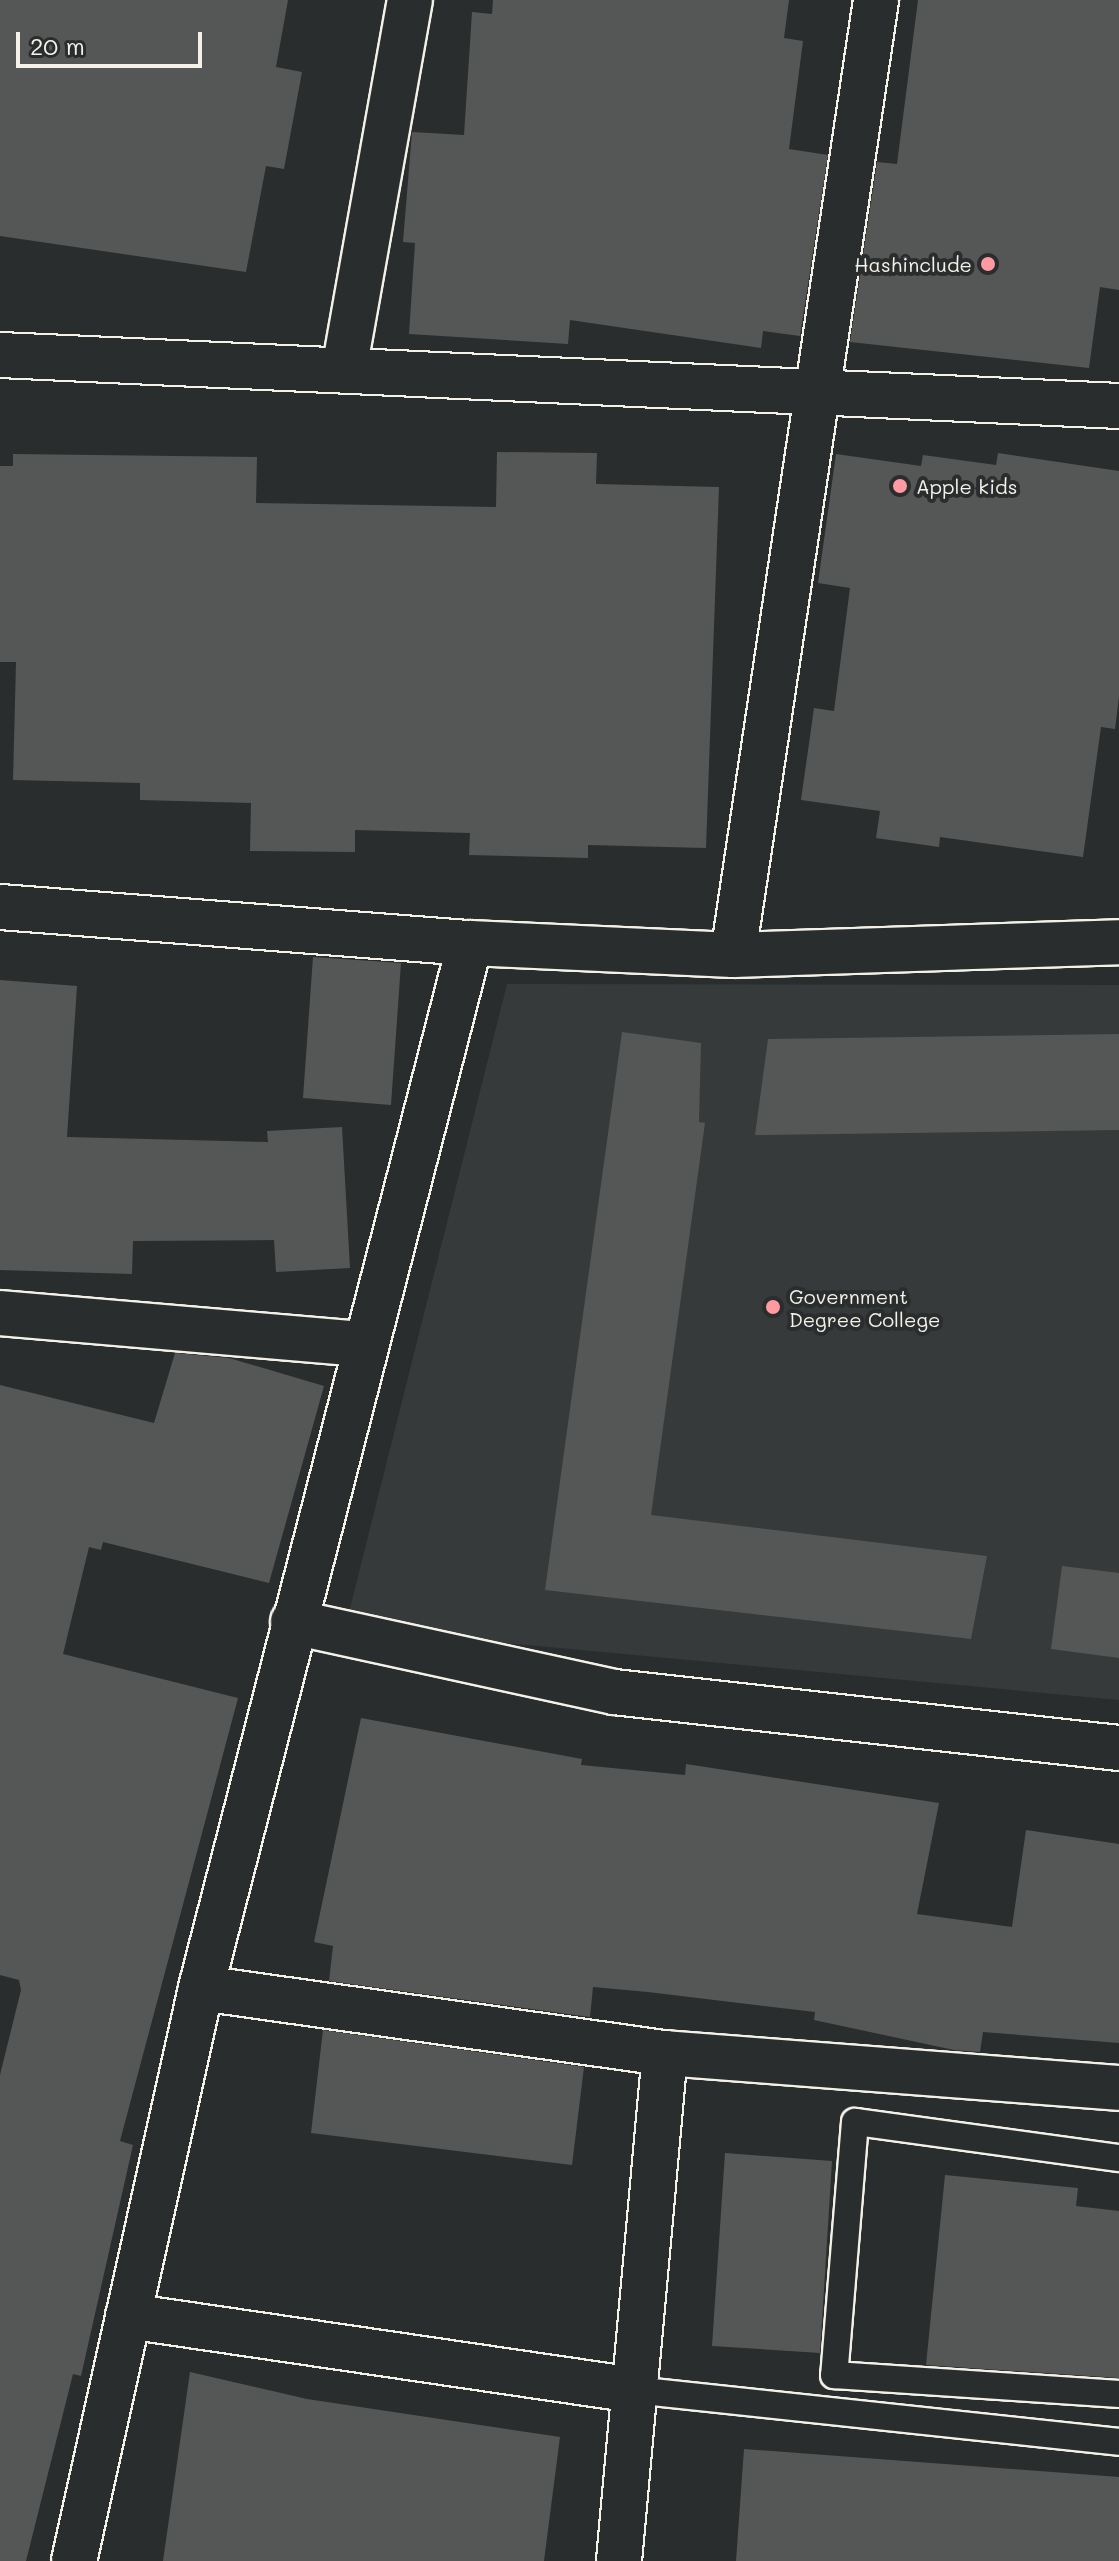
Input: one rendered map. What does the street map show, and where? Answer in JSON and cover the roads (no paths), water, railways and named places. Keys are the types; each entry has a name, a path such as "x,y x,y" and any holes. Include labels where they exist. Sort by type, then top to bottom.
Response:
{"street":[{"path":"344,370 410,0"},
{"path":"733,955 813,392 876,0"},
{"path":"0,355 1119,406"},
{"path":"0,907 470,943 733,955 1119,942"},
{"path":"74,2561 201,1988 363,1344 470,943"},
{"path":"0,1313 363,1344"},
{"path":"293,1622 614,1692 1119,1748"},
{"path":"201,1988 665,2053 1119,2088"},
{"path":"619,2561 665,2053"},
{"path":"128,2316 634,2390"}],"lane":[{"path":"1119,2158 855,2122 834,2375 1119,2394"},
{"path":"634,2390 1119,2442"}],"place":[{"name":"Hashinclude","path":"988,264"},
{"name":"Apple kids","path":"900,486"},
{"name":"Government Degree College","path":"773,1307"}]}
